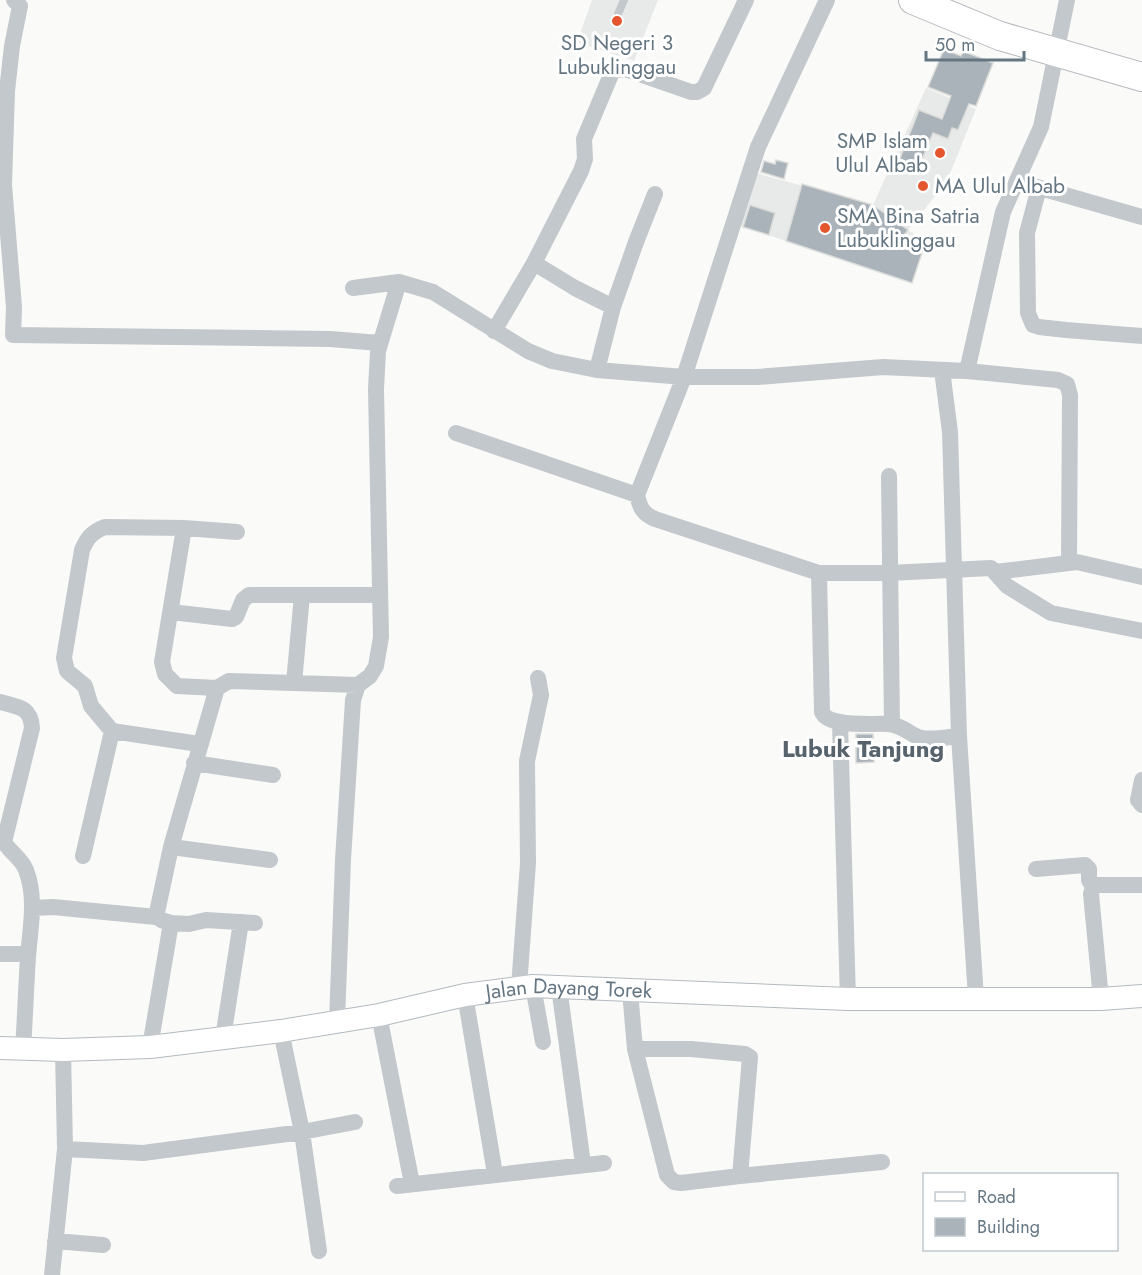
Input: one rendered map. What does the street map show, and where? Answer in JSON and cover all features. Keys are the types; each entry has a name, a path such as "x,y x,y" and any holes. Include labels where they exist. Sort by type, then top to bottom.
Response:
{"highway":[{"path":"914,0 1000,36 1142,77"}],"street":[{"path":"0,5 11,0 20,6 12,46 7,91 3,200 14,307 6,335 330,339 380,343"},
{"path":"494,331 534,263 581,171 585,159 584,139 613,70 625,69 692,92 698,92 704,88 746,0"},
{"path":"827,0 758,147 684,377 638,495 640,507 646,515 819,573 889,573 986,567 995,572 1007,586 1051,613 1142,631"},
{"path":"967,372 997,235 1016,180 1041,127 1067,0"},
{"path":"1016,180 1142,217"},
{"path":"1039,188 1027,233 1028,313 1031,322 1039,327 1142,336"},
{"path":"597,370 613,307 656,194"},
{"path":"534,263 575,288 613,307"},
{"path":"353,288 399,282 433,292 528,351 552,361 597,370 684,377 757,377 883,367 1058,380 1067,384 1070,395 1069,562"},
{"path":"337,1021 343,860 353,700 358,685 370,676 376,666 381,637 376,390 378,351 399,282"},
{"path":"942,370 950,432 959,736 976,998"},
{"path":"456,434 638,495"},
{"path":"889,476 892,724"},
{"path":"199,744 112,731 91,706 85,686 67,671 64,658 82,550 87,538 105,527 184,528 237,532"},
{"path":"184,528 162,662 165,674 177,686 217,688 229,681 358,685"},
{"path":"995,572 1077,562 1142,577"},
{"path":"819,573 822,712 829,720 840,723 892,724 922,738 959,736"},
{"path":"171,612 232,619 236,617 243,600 249,595 380,595"},
{"path":"294,683 302,595"},
{"path":"538,678 541,695 527,761 526,986 543,1042"},
{"path":"150,1047 171,847 217,688"},
{"path":"0,702 19,707 32,718 32,728 4,842 9,852 26,869 34,908 28,954 23,1049"},
{"path":"840,723 848,999"},
{"path":"84,855 112,731"},
{"path":"194,763 273,775"},
{"path":"1142,780 1138,800 1142,804"},
{"path":"171,847 270,860"},
{"path":"1036,869 1085,865 1089,869 1089,880 1093,887 1091,894 1101,999"},
{"path":"1093,887 1097,885 1142,885"},
{"path":"34,908 53,907 189,924 206,920 248,922 223,1038"},
{"path":"0,954 28,954"},
{"name":"Jalan Dayang Torek","path":"0,1048 63,1050 150,1047 281,1031 379,1015 465,996 526,986 848,999 1101,999 1142,996"},
{"path":"559,987 583,1164"},
{"path":"630,991 635,1049 667,1175 674,1182 882,1162"},
{"path":"465,996 495,1174"},
{"path":"379,1015 405,1185 604,1163"},
{"path":"281,1031 302,1132 319,1251"},
{"path":"635,1049 692,1049 745,1054 750,1057 740,1176"},
{"path":"52,1275 65,1149 63,1050"},
{"path":"65,1149 143,1153 302,1132 356,1122"},
{"path":"55,1241 103,1245"}],"lane":[{"path":"618,15 624,0"}],"shaded area":[{"name":"SD Negeri 3 Lubuklinggau","path":"592,0 658,0 634,61 577,42"},
{"path":"926,88 976,109 947,181 908,230 926,242 912,283 738,225 756,173 873,205"}],"building":[{"path":"944,49 961,56 963,51 993,63 976,106 969,104 958,130 952,128 948,139 933,133 918,169 899,161 919,110 942,119 951,96 928,87"},
{"path":"776,160 788,163 784,179 761,172 764,161 775,164"},
{"name":"SMA Bina Satria Lubuklinggau","path":"802,184 873,205 908,230 901,239 924,247 912,283 786,241"},
{"path":"750,205 775,213 769,235 743,227"},
{"path":"856,734 873,734 874,762 856,763"}],"place":[{"name":"SD Negeri 3 Lubuklinggau","path":"617,21"},
{"name":"SMP Islam Ulul Albab","path":"940,153"},
{"name":"MA Ulul Albab","path":"923,186"},
{"name":"SMA Bina Satria Lubuklinggau","path":"825,228"}],"district":[{"name":"Lubuk Tanjung","path":"863,749"}]}
